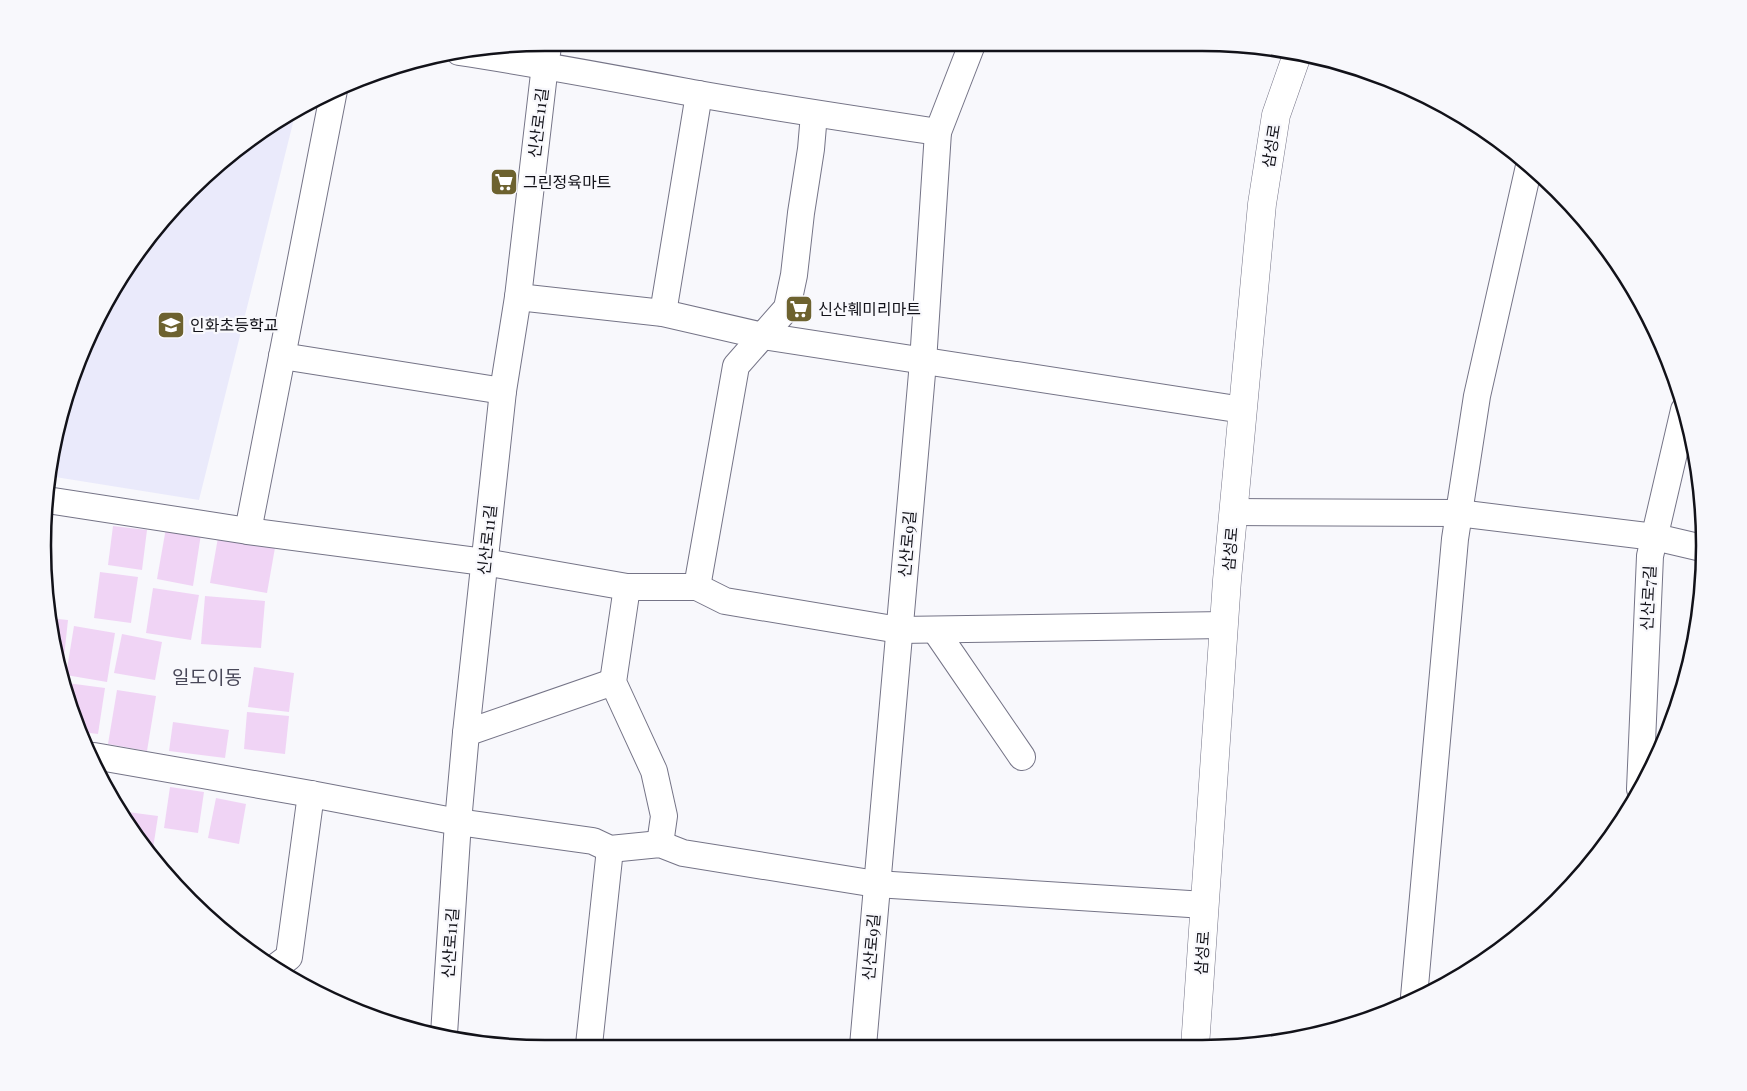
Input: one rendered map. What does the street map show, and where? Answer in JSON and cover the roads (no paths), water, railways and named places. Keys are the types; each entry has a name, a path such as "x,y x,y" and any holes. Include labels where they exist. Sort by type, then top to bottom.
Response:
{"street":[{"name":"신산로9길","path":"863,1040 923,362 938,132 968,51"},
{"path":"495,54 546,56 699,94 814,114 938,132"},
{"name":"신산로11길","path":"444,1029 466,733 503,391 518,297 546,56"},
{"name":"삼성로","path":"1195,1040 1224,625 1262,204 1276,115 1294,60"},
{"path":"663,313 699,94"},
{"path":"248,531 332,100"},
{"path":"697,588 736,366 787,308 794,275 814,114"},
{"path":"1414,991 1458,513 1477,396 1527,174"},
{"path":"518,297 663,313 763,336 1243,410"},
{"path":"282,356 503,391"},
{"name":"신산로7길","path":"1641,772 1650,556 1681,425"},
{"path":"53,501 248,531 484,562 627,587 697,588 725,601 899,630 1224,625"},
{"path":"1233,512 1458,513 1655,537 1696,547"},
{"path":"627,587 613,682 654,771 664,816 660,844"},
{"path":"935,630 1022,757"},
{"path":"466,733 613,682"},
{"path":"99,757 458,822 594,841 610,849 660,844 683,853 876,884 1205,905"},
{"path":"281,963 289,957 311,794"},
{"path":"590,1040 610,849"}],"place":[{"name":"그린정육마트","path":"504,182"},
{"name":"신산훼미리마트","path":"799,309"},
{"name":"인화초등학교","path":"171,325"}],"district":[{"name":"일도이동","path":"207,677"}]}
